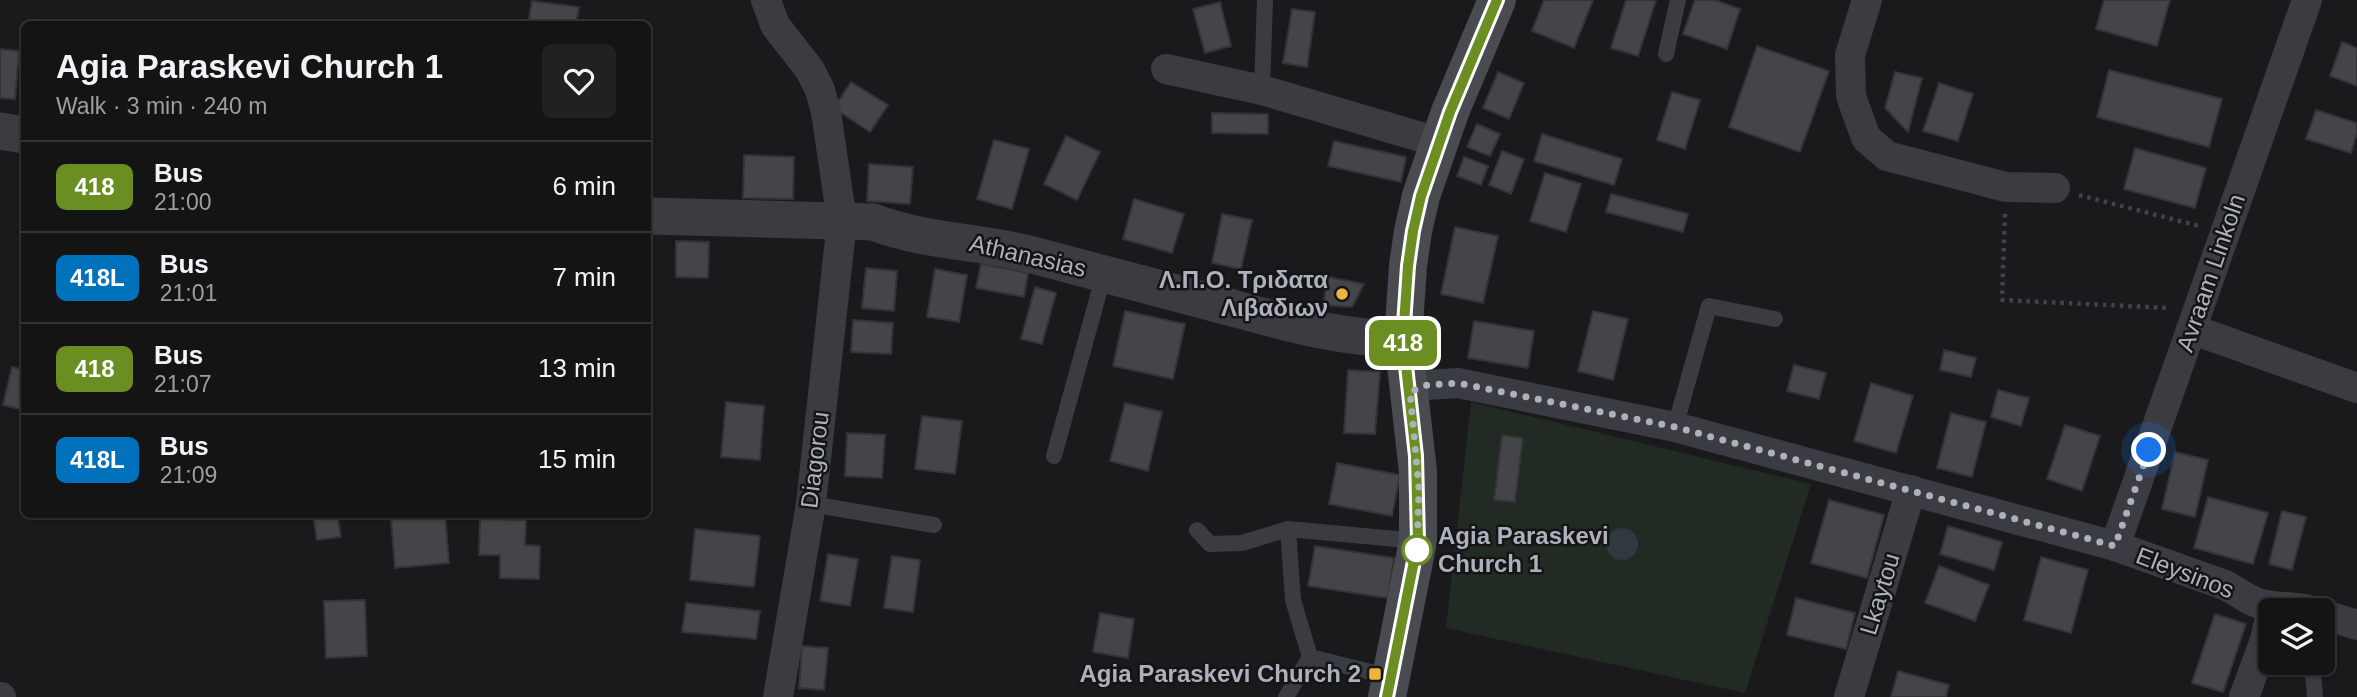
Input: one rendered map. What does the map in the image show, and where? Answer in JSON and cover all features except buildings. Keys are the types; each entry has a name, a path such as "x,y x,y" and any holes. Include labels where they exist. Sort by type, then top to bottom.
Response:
{"main road":[{"path":"1389,687 1418,541 1418,472 1403,339 1413,231 1421,196 1450,112 1497,0"}],"street":[{"name":"Diagorou","path":"766,0 775,24 810,70 820,90 826,112 842,221 811,504 778,697"},
{"path":"1867,0 1850,55 1852,96 1866,138 1886,156 2006,187 2054,188"},
{"name":"Avraam Linkoln","path":"2115,546 2307,0"},
{"path":"1166,69 1262,90 1441,143"},
{"path":"0,131 21,134"},
{"name":"Athanasias","path":"651,216 873,222 900,233 995,247 1307,328 1367,339 1403,339"},
{"path":"2195,319 2357,387"},
{"name":"Eleysinos","path":"1410,392 1427,385 1458,383 1675,427 2115,546 2225,585 2238,591 2258,609"},
{"name":"Lkaytou","path":"1849,697 1911,490"},
{"path":"2335,618 2357,625"},
{"path":"2244,697 2258,654"}],"lane":[{"path":"1262,90 1265,0"},
{"path":"1665,54 1678,0"},
{"path":"1054,456 1104,274"},
{"path":"1675,427 1709,306 1775,319"},
{"path":"811,504 934,525"},
{"path":"1197,530 1210,544 1242,544 1288,529 1418,541"},
{"path":"1286,697 1310,657 1293,600 1288,529"},
{"path":"1310,657 1389,687"},
{"path":"2313,675 2315,697"}],"path":[{"path":"2006,187 2002,300 2195,319"},
{"path":"2054,188 2225,232"}],"shaded area":[{"path":"1471,402 1811,484 1745,693 1446,628"},
{"path":"1622,528 1633,533 1638,544 1633,555 1622,560 1611,555 1606,544 1611,533"}],"bus line":[{"name":"418","path":"1387,697 1418,541 1416,456 1403,339 1413,231 1421,196 1450,112 1497,0"}],"place":[{"name":"Λ.Π.Ο. Τριδατα Λιβαδιων","path":"1342,294"},
{"name":"Agia Paraskevi Church 1","path":"1417,550"},
{"name":"Agia Paraskevi Church 2","path":"1375,674"}],"route":[{"path":"1417,550 1419,489 1410,392 1427,385 1458,383 1675,427 2115,546 2149,450"}]}
